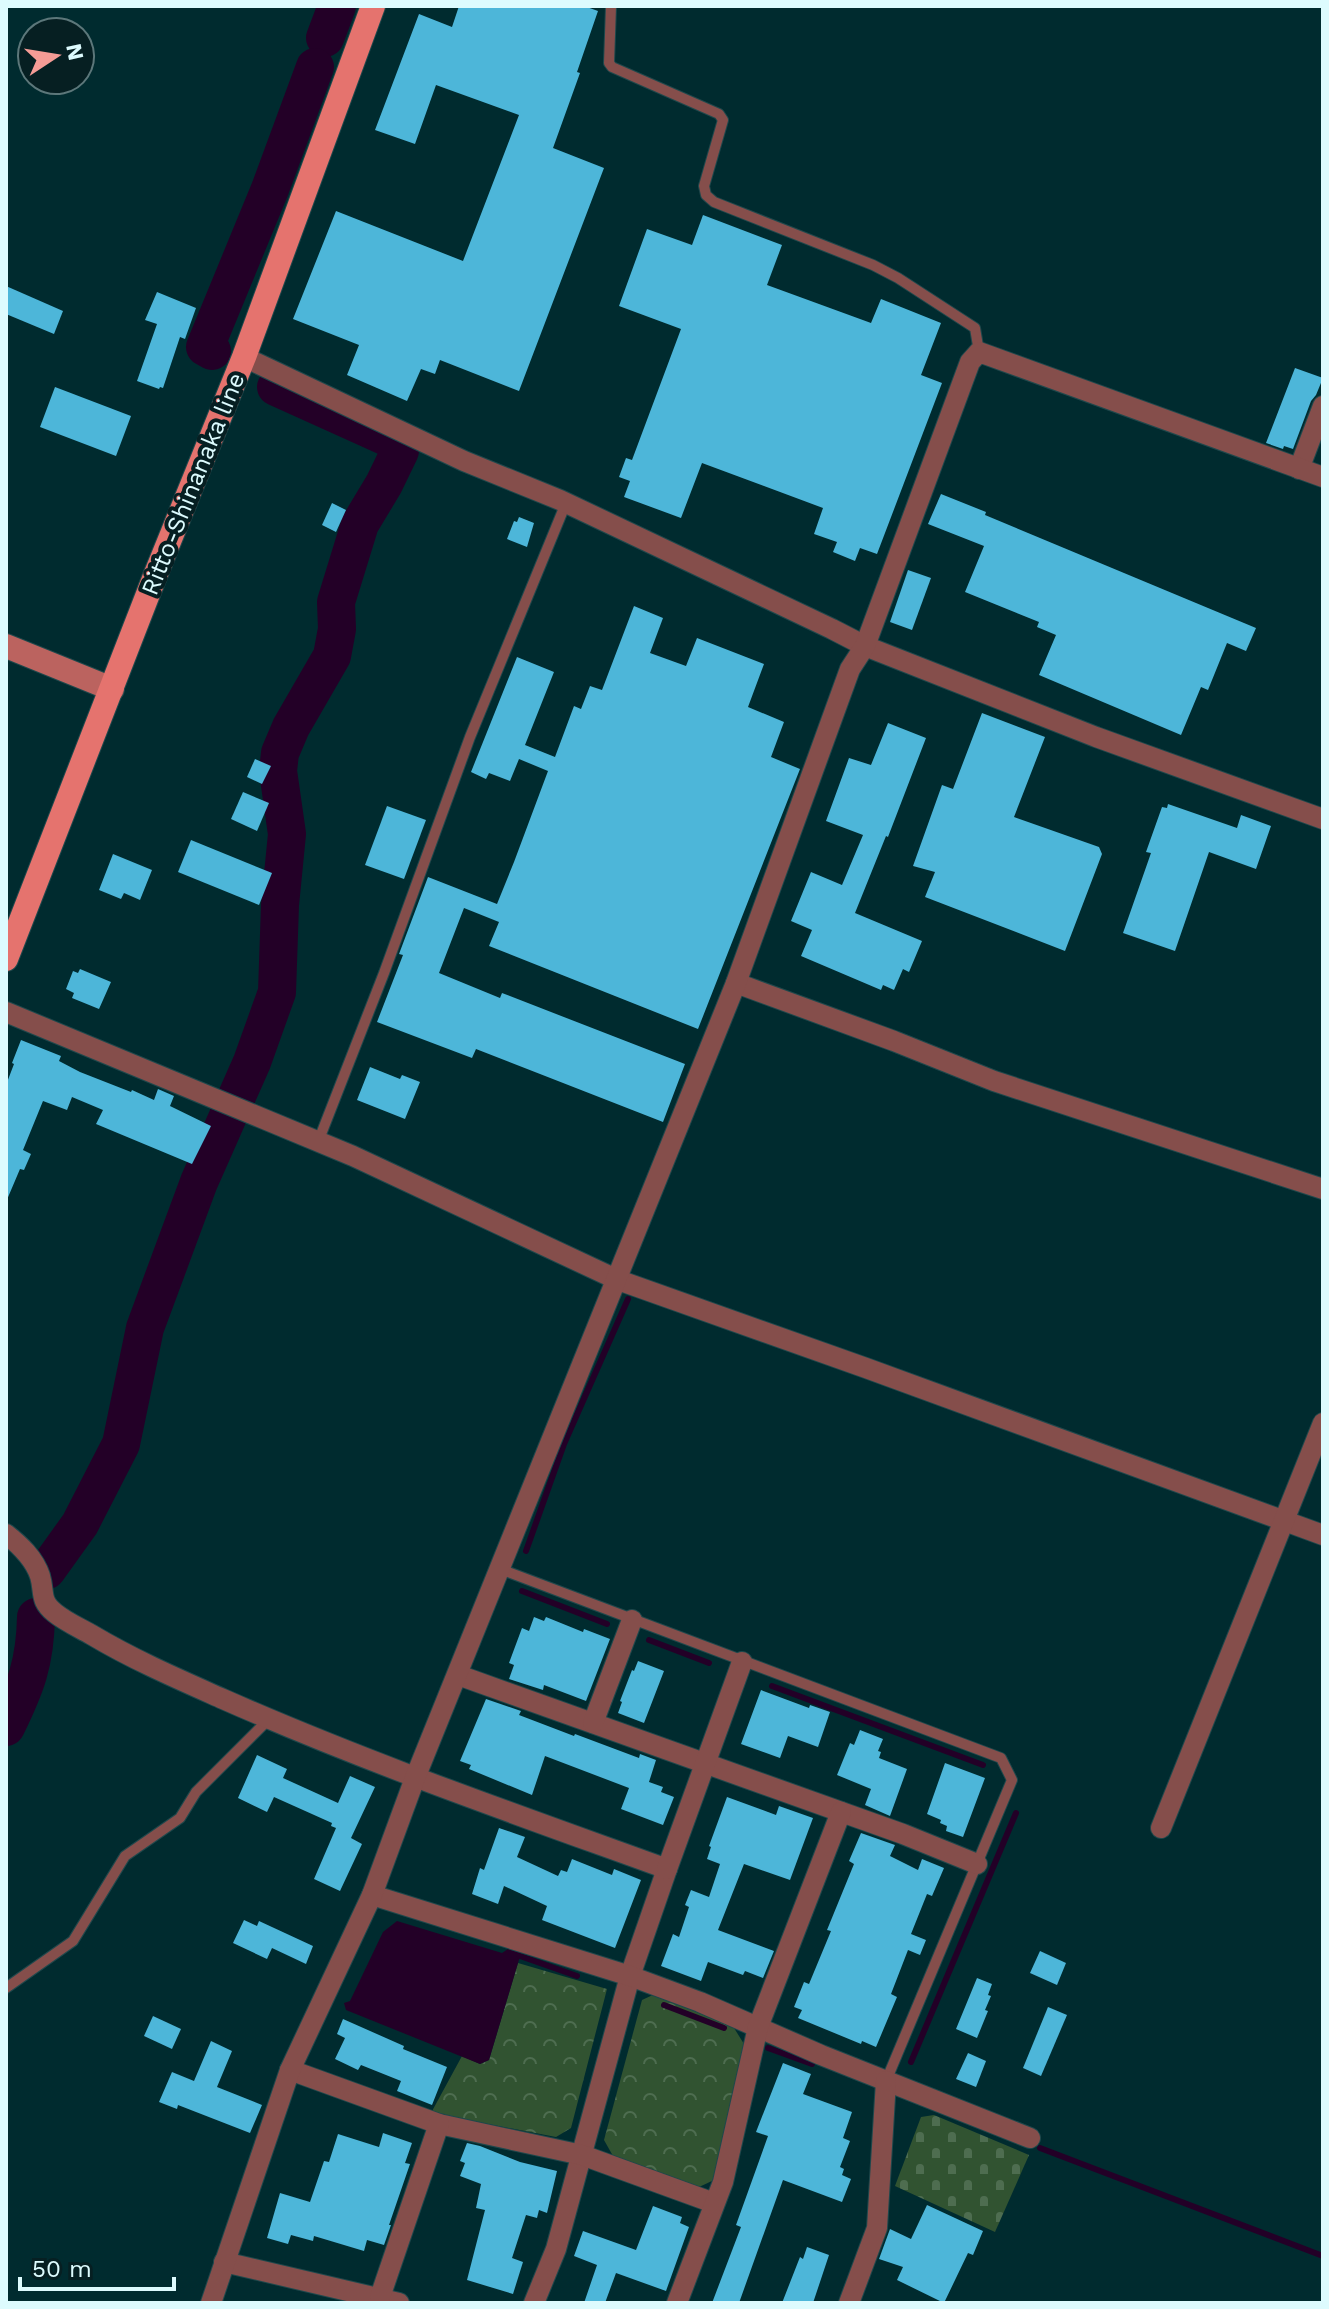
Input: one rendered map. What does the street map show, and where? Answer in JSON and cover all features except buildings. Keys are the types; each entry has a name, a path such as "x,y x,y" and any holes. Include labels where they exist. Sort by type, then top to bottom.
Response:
{"main road":[{"name":"Ritto-Shinanaka line","path":"6,959 244,357 373,6"}],"street":[{"path":"211,2303 290,2070 372,1895 415,1778 618,1280 736,983 850,669 865,646 970,362 979,352 1323,477"},
{"path":"244,357 464,461 566,503 865,646 1096,737 1323,819"},
{"path":"1299,469 1323,406"},
{"path":"6,646 112,689"},
{"path":"736,983 994,1081 1323,1189"},
{"path":"6,1012 353,1156 618,1280 1323,1535"},
{"path":"1161,1828 1323,1423"},
{"path":"6,1534 31,1559 40,1577 46,1605 131,1658 269,1719 415,1778 667,1869"},
{"path":"593,1723 632,1620"},
{"path":"534,2303 556,2249 630,1976 742,1662"},
{"path":"458,1675 903,1834 977,1864"},
{"path":"677,2303 723,2182 758,2027 841,1812"},
{"path":"372,1895 630,1976 1030,2138"},
{"path":"290,2070 439,2124 582,2155 714,2203"},
{"path":"849,2303 877,2228 886,2081"},
{"path":"224,2262 390,2300 439,2124"}],"lane":[{"path":"611,6 609,63 612,67 719,114 723,120 704,186 706,195 714,202 873,265 898,278 975,328 979,352"},
{"path":"318,1142 384,973 470,737 566,503"},
{"path":"500,1569 1001,1758 1012,1780 886,2081"},
{"path":"6,1988 73,1941 125,1856 180,1818 196,1792 269,1719"}],"green space":[{"path":"518,1963 607,1989 571,2128 556,2137 431,2113 462,2056 480,2064 489,2060"},
{"path":"655,1994 734,2028 744,2044 714,2180 699,2187 613,2156 604,2140 642,2000"},
{"path":"934,2115 1029,2155 995,2232 895,2186 921,2117"}],"shaded area":[{"path":"397,1921 502,1953 508,1949 521,1953 489,2060 480,2064 346,2010 344,2003 350,2001 383,1932"}],"waterway":[{"path":"325,38 337,6"},
{"path":"212,351 205,347 270,189 315,67"},
{"path":"47,1570 80,1524 121,1444 145,1328 199,1182 252,1062 277,992 280,905 287,834 278,771 280,753 291,727 332,656 337,629 336,602 360,524 400,451 400,443 276,387"},
{"path":"526,1551 564,1444 628,1299"},
{"path":"522,1591 607,1624"},
{"path":"6,1727 28,1674 36,1617"},
{"path":"649,1640 709,1663"},
{"path":"772,1686 983,1765"},
{"path":"911,2062 1016,1813"},
{"path":"520,1956 577,1976"},
{"path":"664,2005 724,2028"},
{"path":"768,2048 812,2064"},
{"path":"1040,2148 1323,2256"}]}
